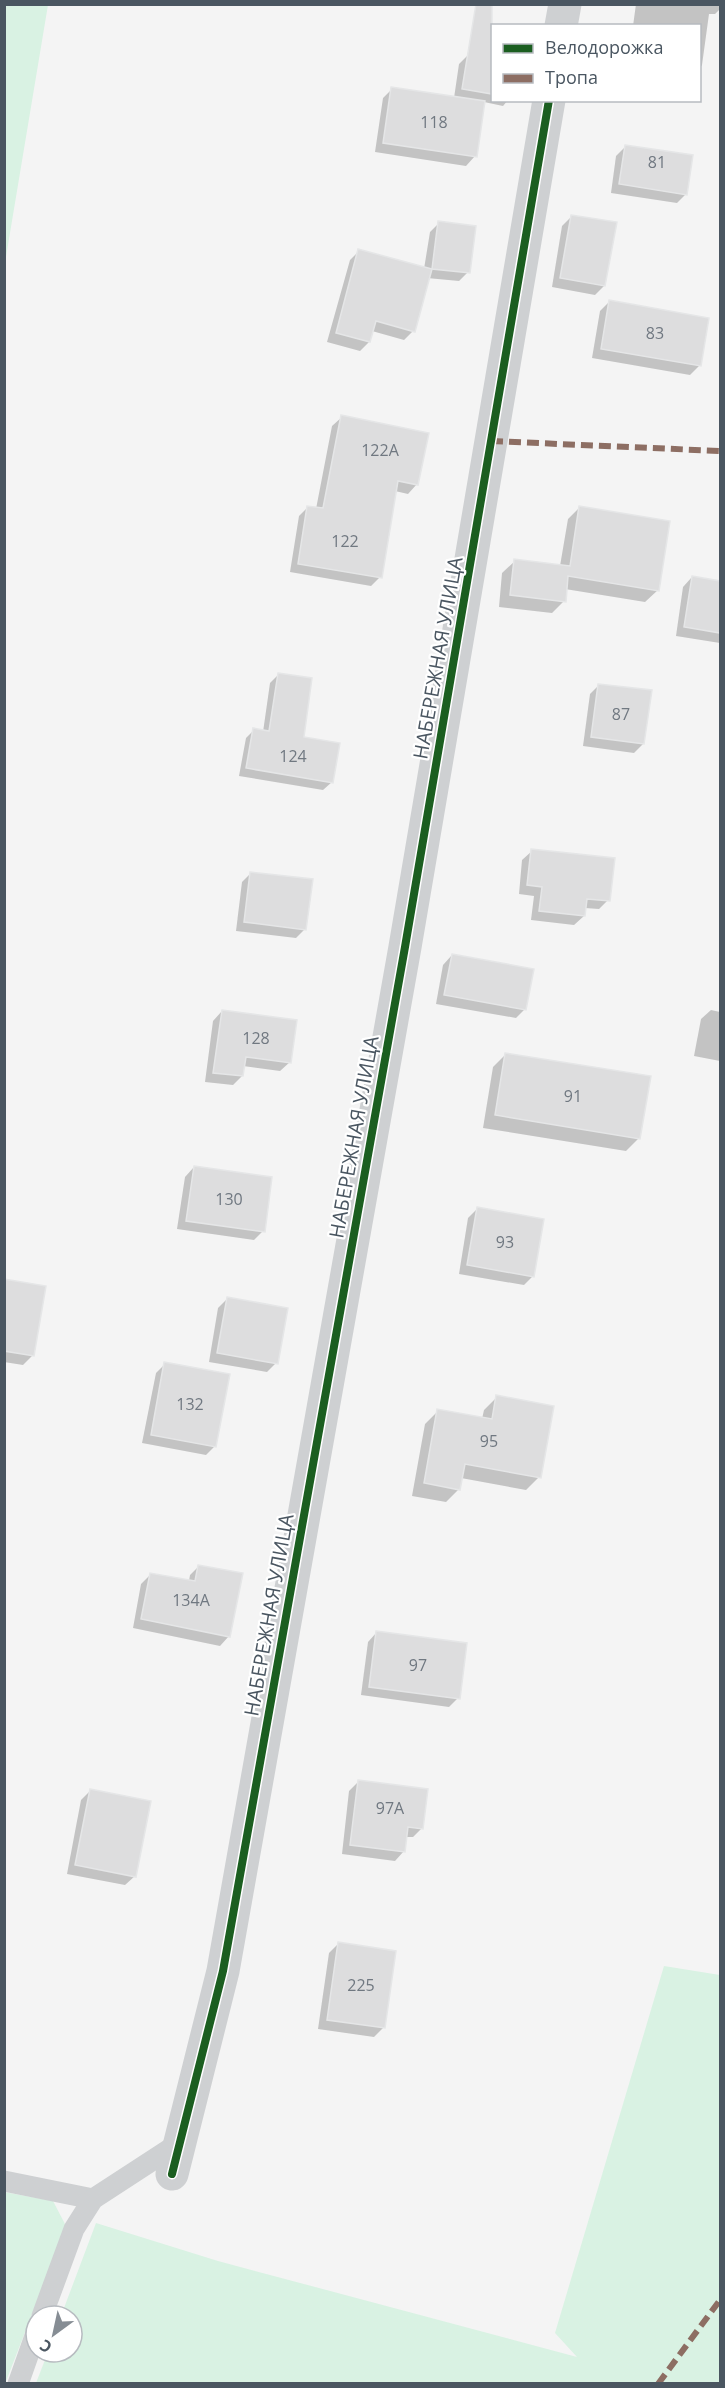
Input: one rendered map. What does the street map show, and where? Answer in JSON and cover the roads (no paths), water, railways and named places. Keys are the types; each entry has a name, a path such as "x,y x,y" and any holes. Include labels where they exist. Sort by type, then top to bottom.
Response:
{"street":[{"path":"561,24 565,4"},
{"name":"НАБЕРЕЖНАЯ УЛИЦА","path":"175,2159 223,1971 405,947 549,102"}],"lane":[{"path":"46,2304 74,2229 93,2199 175,2159"},
{"path":"4,2181 93,2199"},
{"path":"18,2384 25,2364"}]}
